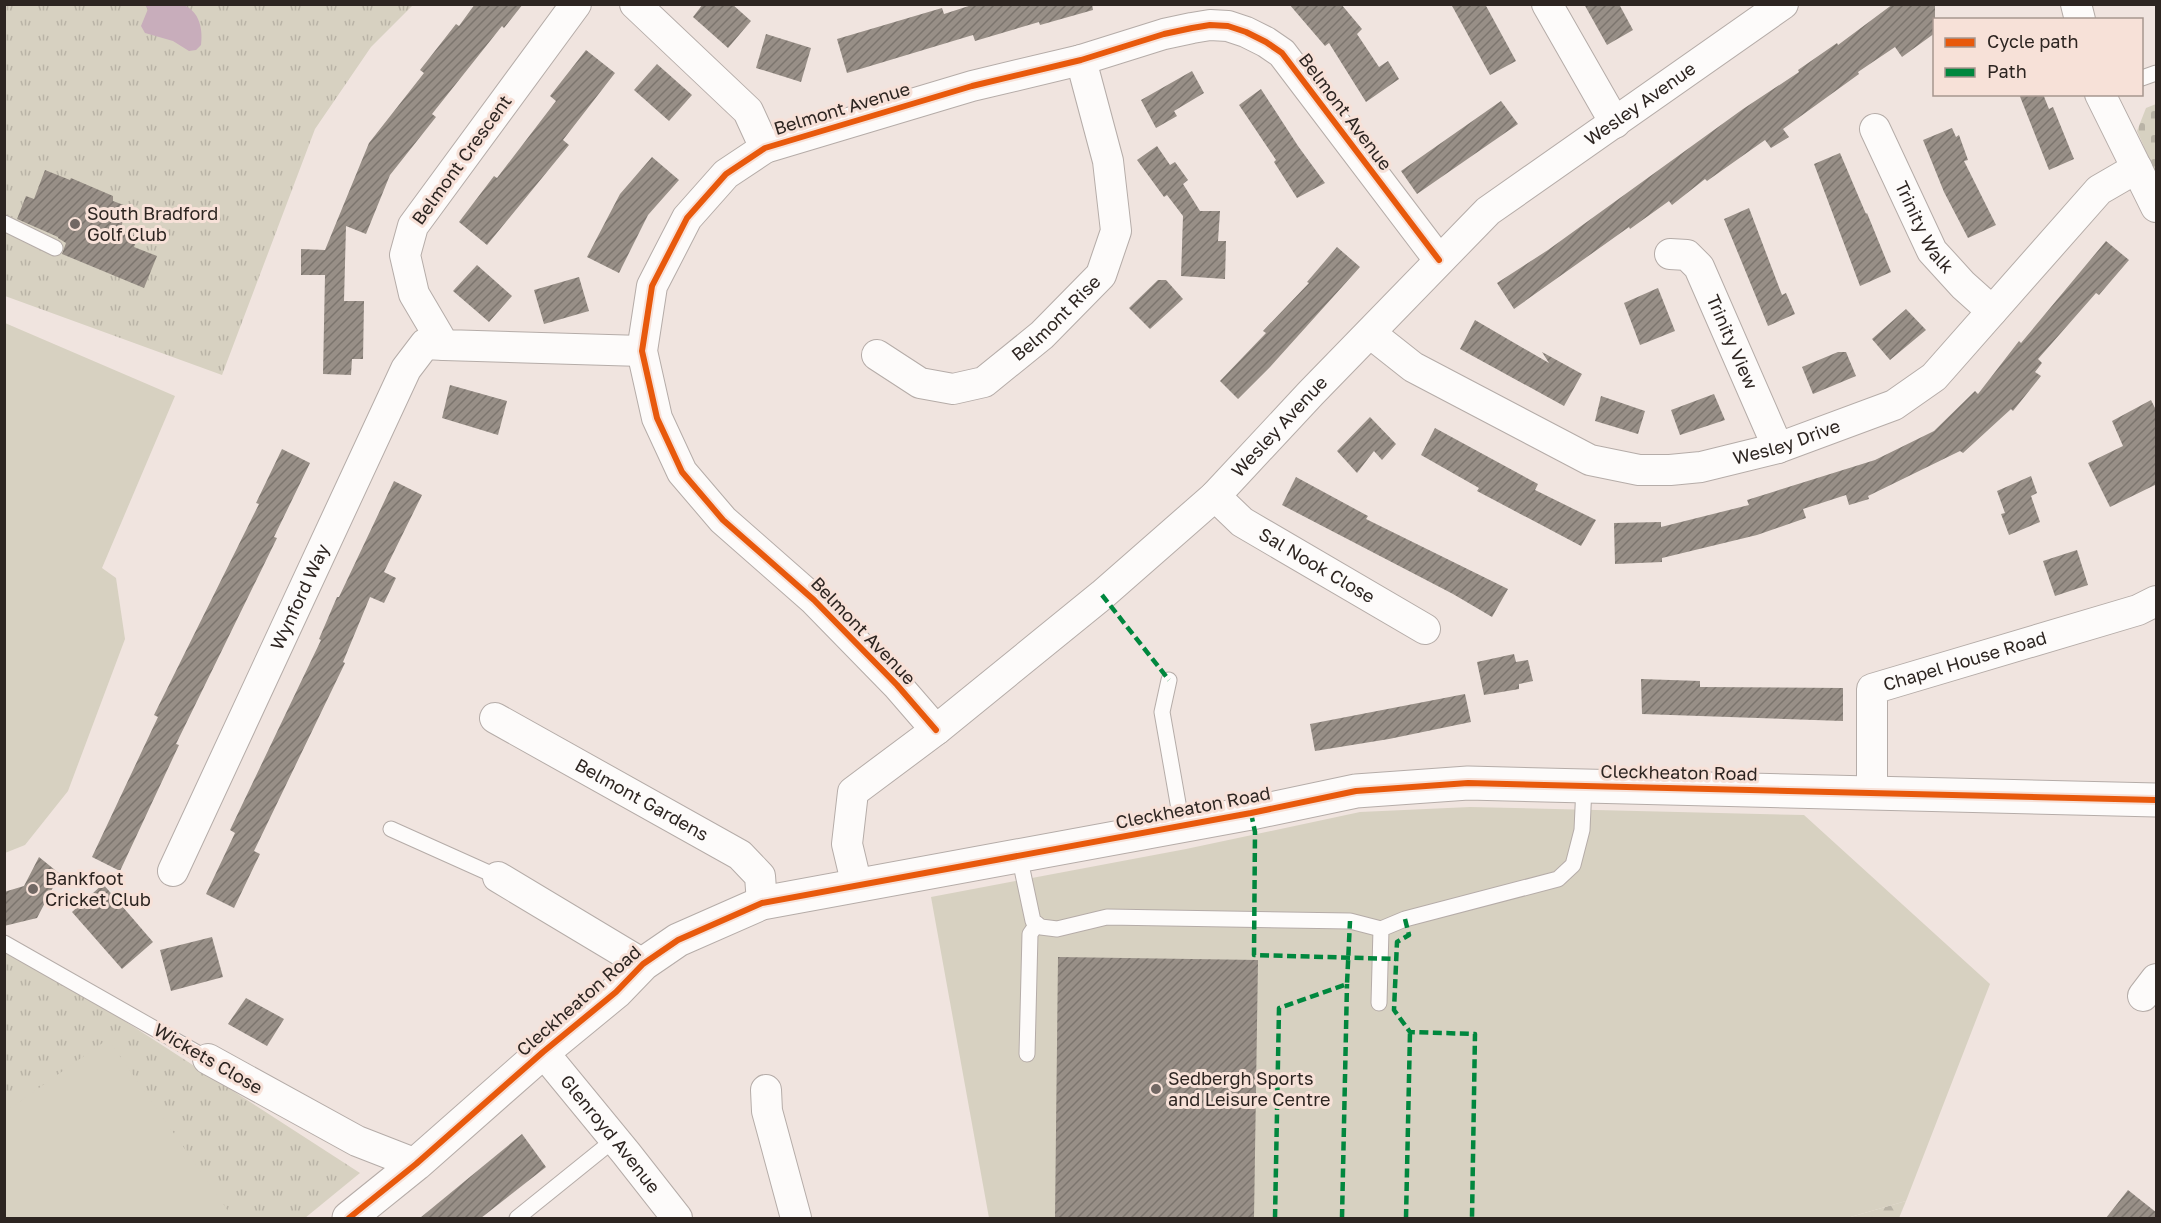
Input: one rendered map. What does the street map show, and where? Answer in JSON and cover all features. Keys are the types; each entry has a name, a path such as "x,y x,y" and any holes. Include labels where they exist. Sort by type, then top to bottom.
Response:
{"street":[{"name":"Belmont Crescent","path":"444,345 414,294 405,255 413,226 576,4"},
{"path":"635,4 748,111 765,148"},
{"path":"1547,4 1615,123"},
{"name":"Wesley Avenue","path":"857,886 847,844 853,792 936,729 1110,588 1215,496 1488,211 1783,4"},
{"name":"Belmont Avenue","path":"936,729 814,600 723,520 682,472 657,418 642,351 652,286 687,218 726,174 765,148 972,86 1081,60 1164,33 1210,25 1228,26 1266,42 1282,53 1439,260"},
{"name":"Belmont Rise","path":"877,355 920,383 953,389 984,382 1042,335 1101,275 1116,231 1108,161 1081,60"},
{"path":"2101,96 2157,207"},
{"name":"Trinity Walk","path":"1875,129 1932,251 1963,285 1992,311"},
{"name":"Wesley Drive","path":"1370,333 1413,367 1590,460 1640,470 1701,467 1778,448 1894,405 1934,377 2098,190 2137,168"},
{"name":"Trinity View","path":"1670,254 1687,255 1699,267 1778,448"},
{"name":"Wynford Way","path":"173,872 406,369 425,344 444,345"},
{"path":"444,345 642,351"},
{"name":"Sal Nook Close","path":"1215,496 1242,522 1425,629"},
{"name":"Chapel House Road","path":"1872,793 1872,689 2138,610 2157,601"},
{"name":"Belmont Gardens","path":"495,718 740,855 759,876 762,903"},
{"name":"Cleckheaton Road","path":"349,1218 416,1164 543,1052 616,992 643,964 678,940 762,903 1182,826 1356,791 1468,783 2157,800"},
{"path":"498,877 643,964"},
{"name":"Glenroyd Avenue","path":"543,1052 676,1218"},
{"name":"Wickets Close","path":"208,1059 357,1141 416,1164"},
{"path":"766,1090 766,1111 796,1218"}],"lane":[{"path":"4,223 55,248"},
{"path":"1169,680 1162,712 1182,826"},
{"path":"1019,855 1034,921 1041,927 1057,929 1107,917 1350,921 1381,929 1405,919 1558,879 1573,865 1582,830 1584,786"},
{"path":"390,829 498,877"},
{"path":"1028,1053 1030,934 1037,924"},
{"path":"1379,1003 1381,929"},
{"name":"Wickets Close","path":"4,943 208,1059"},
{"path":"517,1218 615,1139"}],"green space":[{"path":"4,5 413,5 371,47 315,129 222,375 5,296"},
{"path":"2156,104 2156,174 2137,131 2146,108"},
{"path":"5,323 175,396 102,568 116,578 125,639 68,791 25,845 5,853"},
{"path":"1470,807 1804,815 1990,984 1906,1201 1847,1218 989,1218 931,897 1186,849 1360,812"},
{"path":"4,943 360,1173 305,1218 5,1218"},
{"path":"108,1039 233,1218 5,1218 5,1112"},
{"path":"1906,1201 1899,1218 1847,1218"}],"shaded area":[{"path":"175,4 189,8 197,16 199,22 201,45 196,50 189,51 173,41 145,33 141,26 148,9 145,5"}],"building":[{"path":"475,4 523,4 504,28 502,26 432,114 436,117 390,175 366,234 346,226 344,301 364,301 363,359 352,359 351,375 323,374 325,275 301,275 301,249 325,250 369,143 424,73 420,70"},
{"path":"703,4 732,4 751,21 728,48 693,17"},
{"path":"975,4 1092,4 1093,10 1040,25 1039,22 975,41 973,35 847,73 837,39 942,8 944,14"},
{"path":"1289,4 1341,4 1362,29 1357,34 1379,67 1388,61 1399,79 1366,102 1329,43 1325,46"},
{"path":"1451,4 1485,4 1516,61 1490,75"},
{"path":"1584,4 1619,4 1633,30 1607,45"},
{"path":"1893,4 1935,4 1933,34 1902,57 1895,47 1783,129 1789,137 1771,148 1765,140 1707,181 1705,179 1672,205 1669,201 1630,229 1629,227 1514,309 1497,283 1548,250 1743,109 1799,72 1798,70 1837,43 1838,45"},
{"path":"766,34 811,48 801,82 756,68"},
{"path":"586,50 615,73 563,140 569,145 487,245 459,222 494,176 497,178 556,101 550,96"},
{"path":"657,64 692,95 669,121 634,90"},
{"path":"1192,71 1204,93 1174,111 1177,116 1156,128 1141,100"},
{"path":"1261,89 1325,183 1297,198 1274,162 1276,160 1239,105"},
{"path":"2020,96 2044,96 2049,109 2053,107 2074,159 2049,170"},
{"path":"1501,101 1518,124 1417,194 1401,171"},
{"path":"1952,128 1956,137 1959,135 1968,160 1964,161 1996,225 1968,238 1944,192 1923,140"},
{"path":"1157,146 1170,165 1175,162 1188,180 1183,184 1200,211 1220,211 1218,241 1226,241 1225,279 1181,276 1183,216 1167,195 1164,197 1137,160"},
{"path":"1840,153 1891,272 1860,286 1814,164"},
{"path":"652,157 679,180 648,215 619,273 587,257 620,194"},
{"name":"South Bradford Golf Club","path":"45,170 70,180 71,178 113,196 113,201 129,207 120,229 138,237 134,247 157,256 144,288 62,254 66,243 58,237 17,219 26,196 34,199"},
{"path":"1749,208 1782,295 1786,293 1795,314 1768,326 1724,219"},
{"path":"2106,241 2129,260 2099,295 2096,293 2038,359 2042,363 2035,372 2041,376 2013,411 2011,409 1963,453 1960,451 1868,496 1869,499 1849,505 1846,495 1803,509 1806,518 1757,535 1662,558 1662,562 1615,564 1614,523 1661,522 1661,527 1749,505 1747,500 1875,460 1934,431 1975,391 1978,394 2019,341 2021,343"},
{"path":"1337,247 1360,267 1238,399 1220,381 1266,333 1263,331 1309,283 1307,282"},
{"path":"477,265 512,296 489,322 453,291"},
{"path":"579,277 589,311 544,324 534,290"},
{"path":"1158,280 1166,280 1183,299 1150,329 1129,308"},
{"path":"1658,288 1675,331 1640,345 1624,303"},
{"path":"1906,309 1926,330 1890,360 1872,339"},
{"path":"1475,320 1549,363 1542,352 1582,374 1564,406 1460,349"},
{"path":"1838,352 1846,352 1856,376 1813,394 1802,367"},
{"path":"450,385 507,401 498,435 442,418"},
{"path":"1714,394 1725,420 1680,435 1671,410"},
{"path":"1601,396 1645,411 1638,434 1595,421"},
{"path":"2151,400 2157,412 2157,484 2110,507 2088,463 2123,446 2112,421"},
{"path":"1370,417 1396,444 1382,460 1374,451 1357,473 1337,451"},
{"path":"1435,428 1538,484 1535,490 1596,520 1581,546 1477,491 1479,488 1421,455"},
{"path":"282,449 310,463 274,537 277,538 176,744 179,745 120,871 92,857 158,717 154,715 259,504 256,503"},
{"path":"2031,476 2037,493 2031,496 2040,522 2009,535 2001,514 2005,513 1997,491"},
{"path":"1296,477 1368,516 1366,519 1508,589 1492,617 1453,594 1282,505"},
{"path":"394,481 422,495 384,572 396,578 384,603 370,597 343,662 345,663 254,851 260,854 234,908 206,894 235,833 230,830 321,640 319,639 337,597"},
{"path":"2077,550 2088,585 2055,596 2043,561"},
{"path":"1514,654 1516,662 1528,660 1533,681 1519,684 1519,689 1484,695 1477,662"},
{"path":"1641,679 1700,681 1700,687 1843,688 1843,721 1642,714"},
{"path":"1465,694 1471,722 1315,751 1310,724"},
{"name":"Bankfoot Cricket Club","path":"39,857 60,874 37,918 4,926 4,892 24,886"},
{"path":"103,884 153,942 122,969 72,912"},
{"path":"212,937 223,977 171,991 160,950"},
{"name":"Sedbergh Sports and Leisure Centre","path":"1058,957 1258,960 1254,1218 1055,1218"},
{"path":"246,998 284,1019 267,1046 228,1024"},
{"path":"522,1134 546,1167 481,1218 420,1218"},
{"path":"2128,1190 2157,1213 2157,1218 2106,1218"}],"marked path":[{"path":"1102,595 1169,680"},
{"path":"1251,813 1255,832 1254,955 1396,959"},
{"path":"1405,919 1409,935 1397,942 1394,1010 1410,1032 1475,1034 1472,1218"},
{"path":"1275,1218 1279,1008 1347,984 1350,921"},
{"path":"1342,1218 1347,984"},
{"path":"1406,1218 1410,1032"}],"cycle path":[{"path":"936,730 897,685 814,600 723,520 682,472 657,418 642,351 652,286 687,218 726,174 765,148 972,86 1081,60 1164,34 1210,25 1228,26 1246,32 1282,53 1439,260"},
{"path":"349,1218 416,1164 543,1052 616,992 643,964 678,940 762,903 1251,813 1356,791 1468,783 2156,800"}],"place":[{"name":"South Bradford Golf Club","path":"75,224"},
{"name":"Bankfoot Cricket Club","path":"33,889"},
{"name":"Sedbergh Sports and Leisure Centre","path":"1156,1089"}]}
